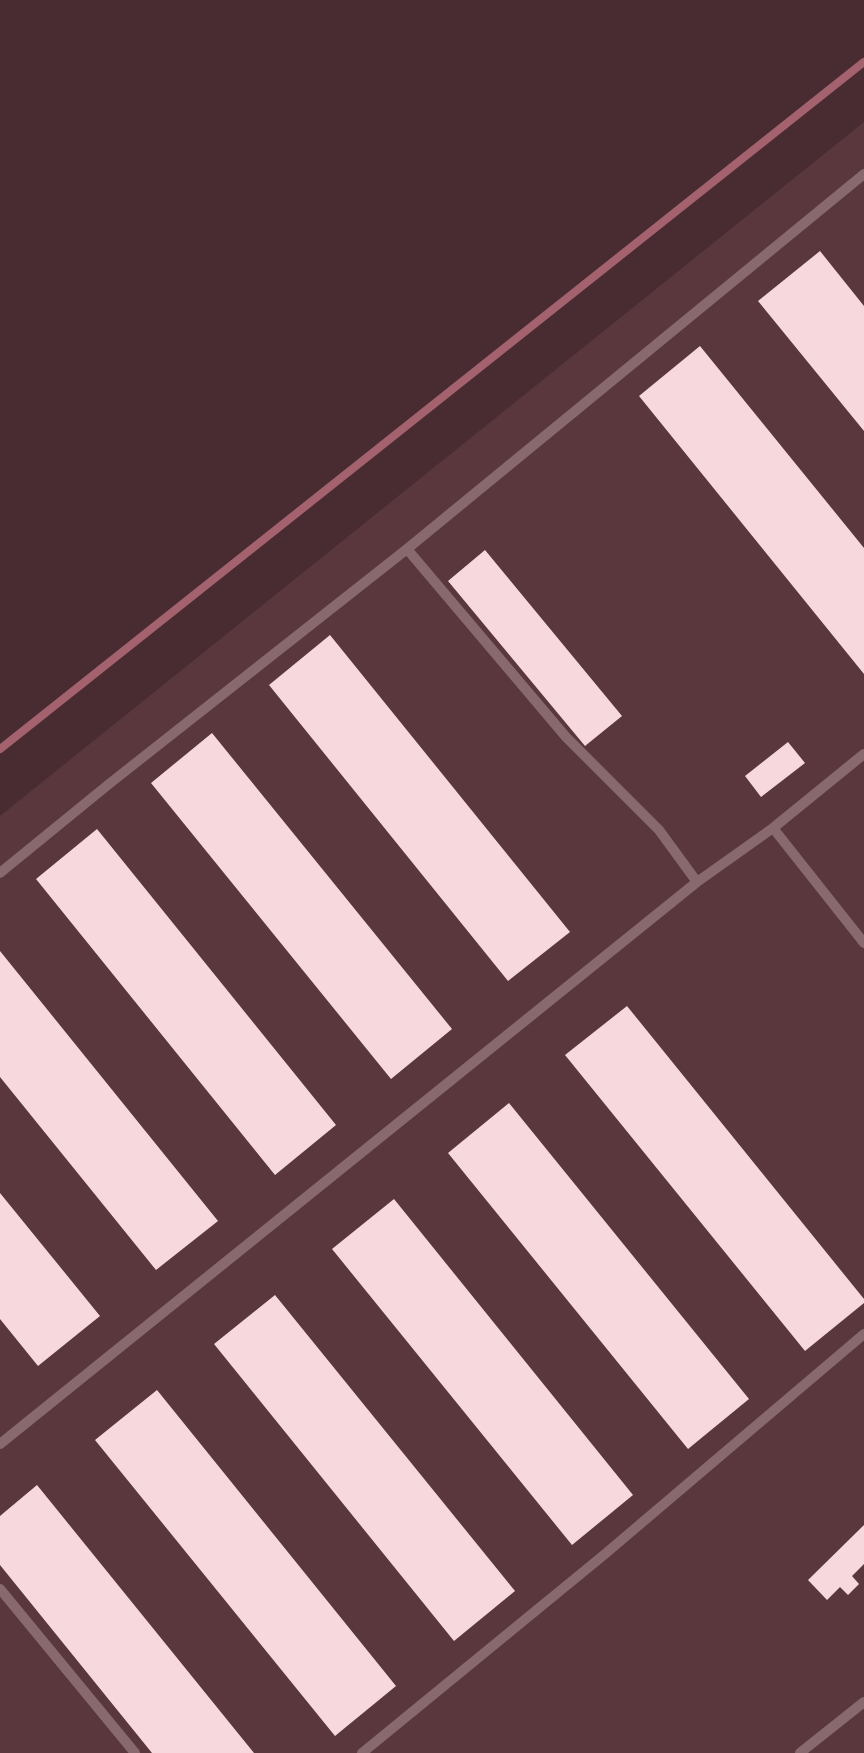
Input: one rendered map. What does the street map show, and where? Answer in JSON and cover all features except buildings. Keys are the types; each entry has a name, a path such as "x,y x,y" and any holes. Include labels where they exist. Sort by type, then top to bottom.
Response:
{"lane":[{"path":"0,873 109,784 407,549 864,174"},
{"path":"407,549 566,736 659,830 697,882"},
{"path":"0,1444 697,882 773,828 864,754"},
{"path":"773,828 864,943"},
{"path":"362,1753 604,1554 864,1334"},
{"path":"0,1589 135,1753"},
{"path":"800,1753 864,1702"}],"shaded area":[{"path":"864,122 864,1753 0,1753 0,816"}],"waterway":[{"path":"0,749 864,62"}]}
